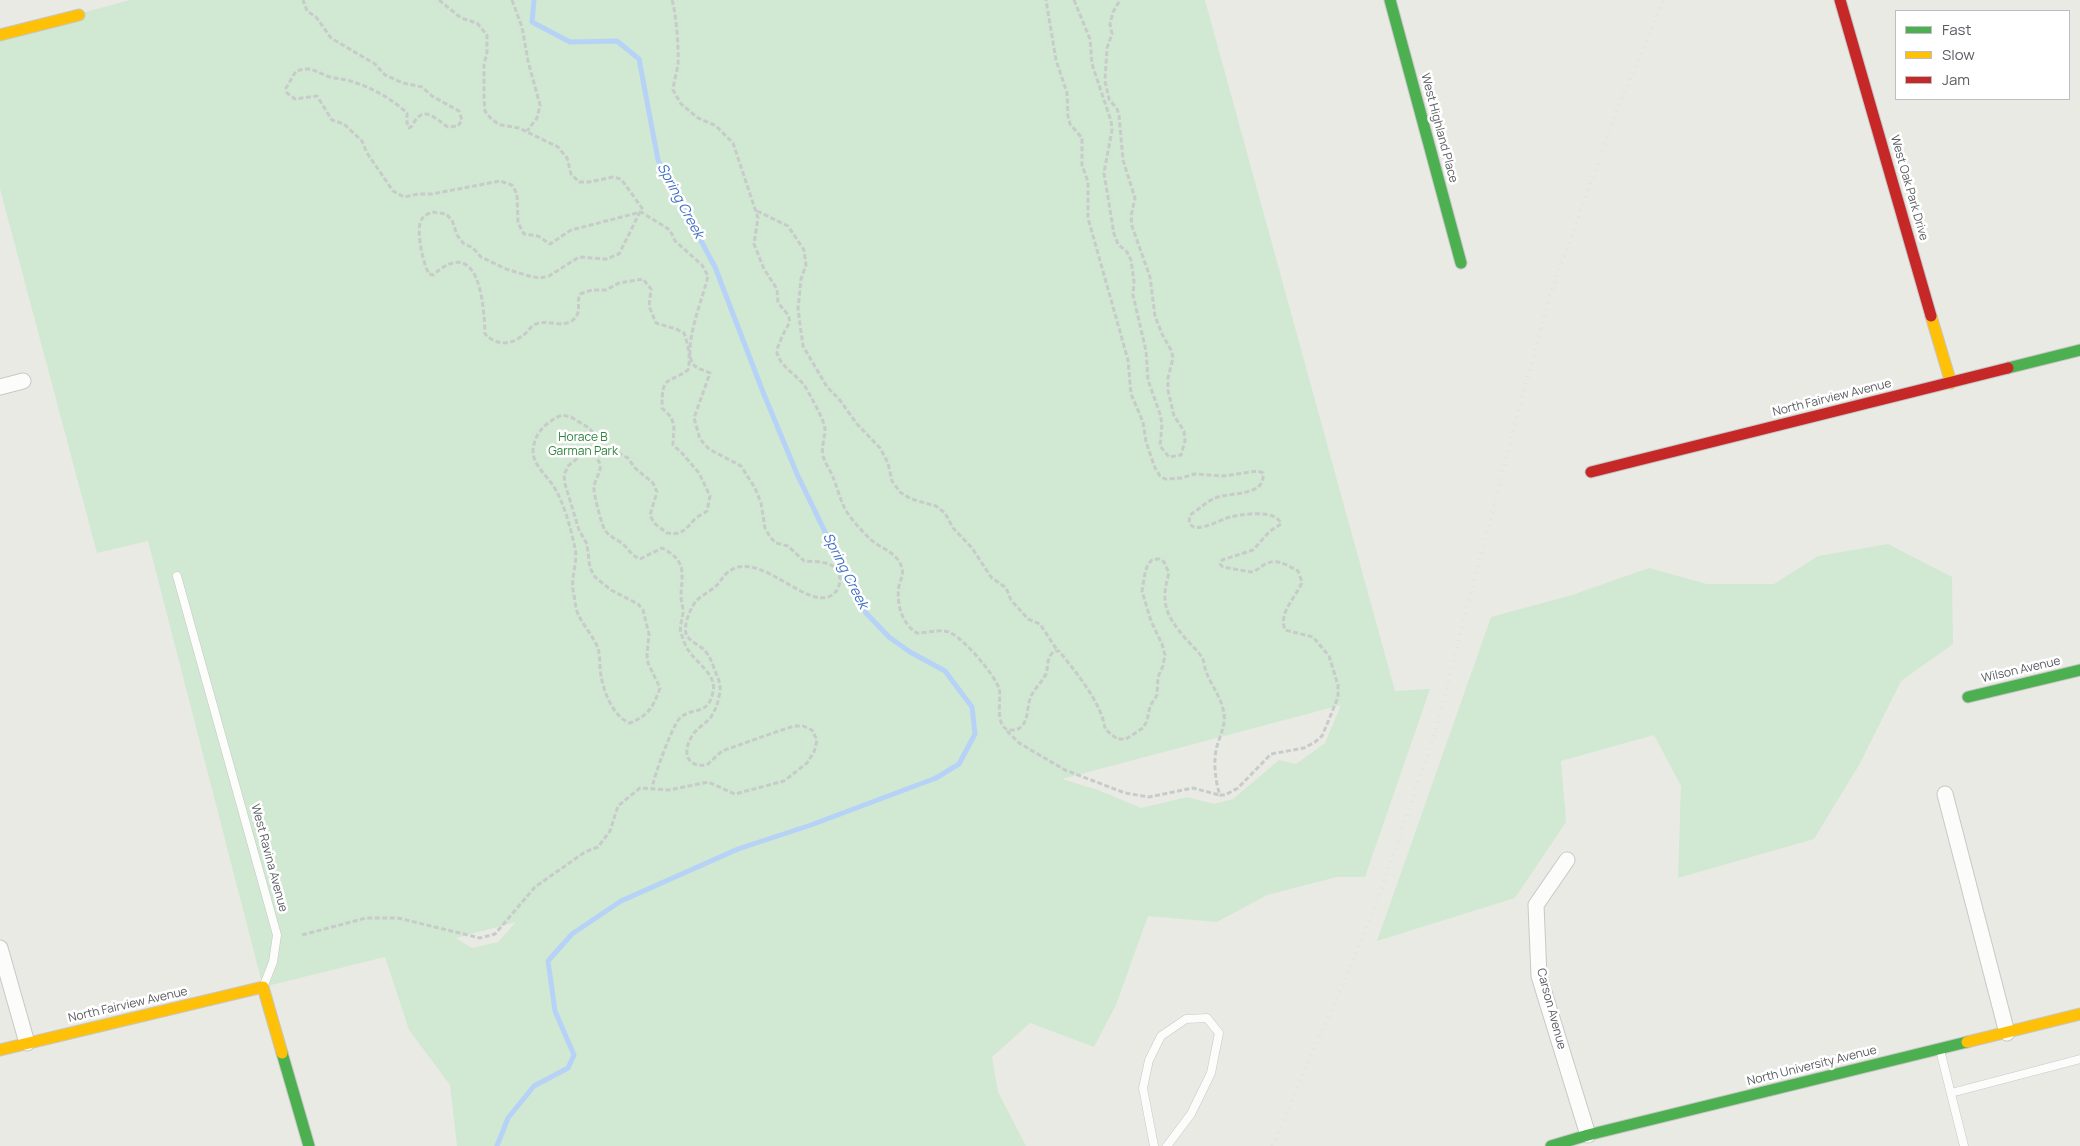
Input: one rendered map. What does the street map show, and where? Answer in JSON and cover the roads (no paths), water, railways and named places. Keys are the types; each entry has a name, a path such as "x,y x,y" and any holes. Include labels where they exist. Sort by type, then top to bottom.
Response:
{"street":[{"name":"West Highland Place","path":"1390,0 1461,263"},
{"name":"West Oak Park Drive","path":"1840,0 1951,383"},
{"path":"0,35 79,15"},
{"name":"North Fairview Avenue","path":"1591,472 2080,350"},
{"path":"0,387 23,381"},
{"name":"Wilson Avenue","path":"1968,697 2080,670"},
{"path":"1945,794 2007,1032"},
{"name":"Carson Avenue","path":"1567,860 1536,904 1540,976 1588,1135"},
{"path":"0,948 27,1043"},
{"name":"North Fairview Avenue","path":"0,1050 263,987"},
{"path":"263,987 309,1146"},
{"name":"North University Avenue","path":"1551,1146 1588,1135 1940,1050 2080,1014"}],"lane":[{"name":"West Ravina Avenue","path":"177,576 277,936 273,962 263,987"},
{"path":"1154,1146 1143,1088 1149,1060 1161,1036 1186,1019 1207,1018 1219,1032 1211,1074 1192,1114 1167,1146"},
{"path":"1940,1050 1964,1146"},
{"path":"1951,1093 2080,1059"}],"waterway":[{"name":"Spring Creek","path":"497,1146 508,1118 534,1086 568,1068 574,1055 555,1011 548,961 572,934 621,901 738,849 811,825 936,778 959,764 975,734 972,707 945,671 910,652 889,637 866,613 828,538 797,474 715,267 658,160 639,59 617,41 570,42 532,22 534,0"}],"railway":[{"path":"1272,1146 1352,963 1387,874 1435,732 1550,296 1617,109 1664,0"}],"park label":[{"name":"Horace B Garman Park","path":"583,445"}]}
